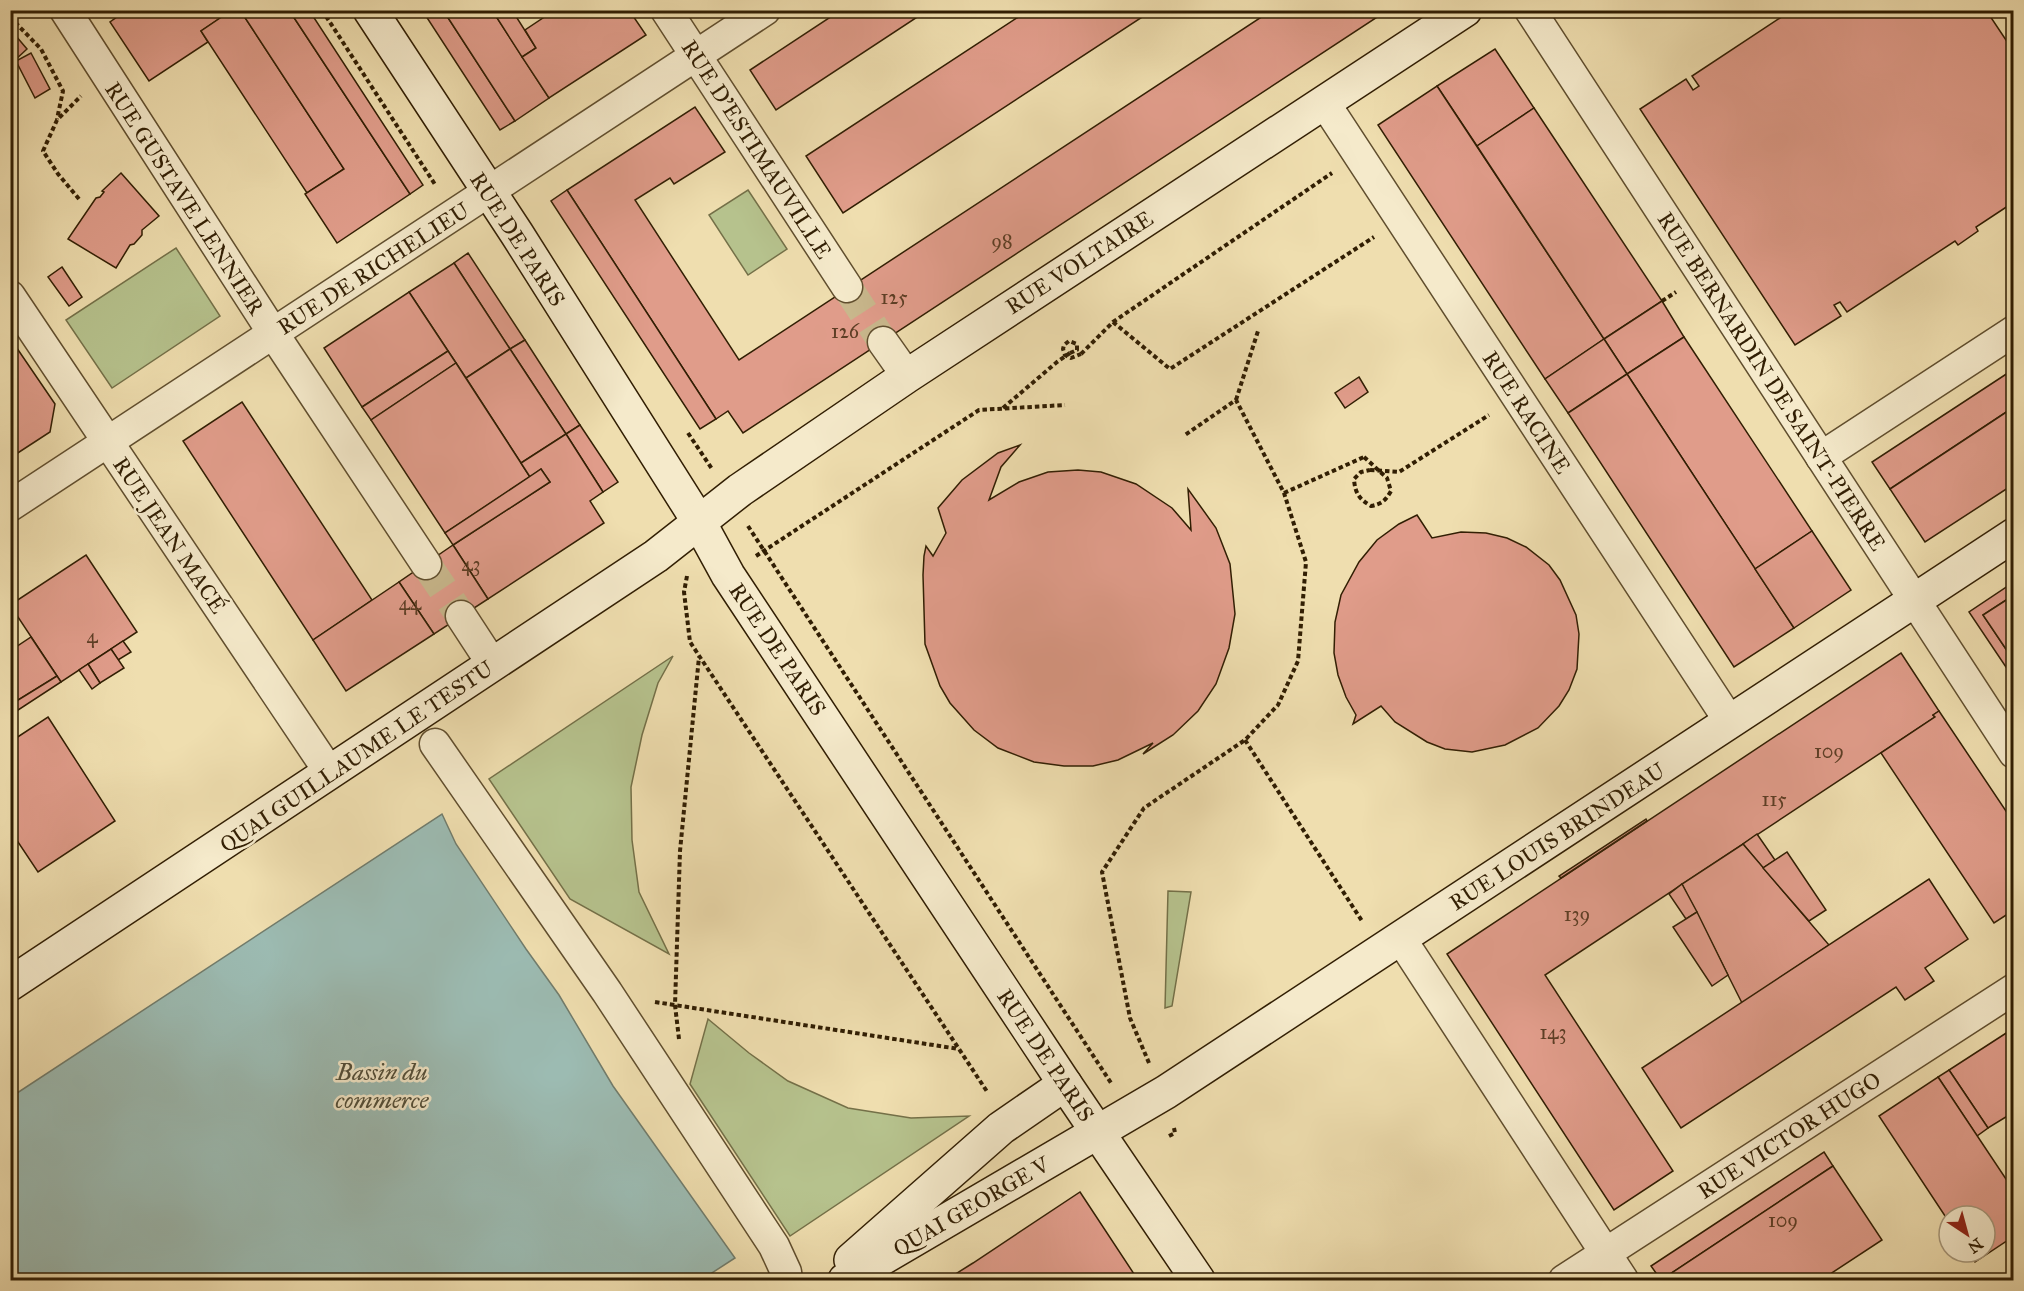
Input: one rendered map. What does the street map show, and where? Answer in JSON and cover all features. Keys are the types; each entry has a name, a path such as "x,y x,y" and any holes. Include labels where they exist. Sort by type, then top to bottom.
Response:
{"main road":[{"name":"RUE DE PARIS","path":"370,10 699,522 728,575 1198,1281"},
{"name":"RUE VOLTAIRE","path":"699,522 906,376 1466,10"},
{"name":"QUAI GUILLAUME LE TESTU","path":"10,984 656,556 699,522"},
{"name":"RUE LOUIS BRINDEAU","path":"1098,1132 1166,1092 1401,939 2013,535"},
{"path":"827,1281 1012,1120 1065,1084"},
{"name":"QUAI GEORGE V","path":"845,1281 1098,1132"}],"street":[{"name":"RUE D'ESTIMAUVILLE","path":"666,10 848,287"},
{"name":"RUE DE RICHELIEU","path":"10,506 765,10"},
{"name":"RUE BERNARDIN DE SAINT-PIERRE","path":"1530,10 2013,753"},
{"name":"RUE GUSTAVE LENNIER","path":"65,11 273,333 426,564"},
{"name":"RUE RACINE","path":"1324,102 1730,722"},
{"name":"RUE JEAN MACÉ","path":"10,296 330,773"},
{"path":"1821,457 2013,331"},
{"path":"883,342 906,376"},
{"path":"461,616 493,665"},
{"path":"435,744 607,992 774,1246 786,1272 787,1281"},
{"path":"1401,939 1623,1281"},
{"name":"RUE VICTOR HUGO","path":"1564,1281 2013,990"}],"path":[{"path":"10,16 41,49 63,91 57,120 43,151 79,199"},
{"path":"57,120 80,97 108,79"},
{"path":"1002,409 1057,362 1060,360 1070,353 1074,353 1077,350 1077,344 1069,341 1064,345 1065,355 1071,358 1081,354 1113,321 1358,156"},
{"path":"1113,321 1170,369 1400,220"},
{"path":"1185,435 1236,400 1258,331"},
{"path":"1284,494 1364,457 1372,464 1380,471 1387,478 1391,491 1380,505 1371,506 1361,500 1355,491 1354,479 1360,471 1370,470 1380,470 1399,472 1517,396"},
{"path":"1151,1066 1130,1018 1102,872 1144,808 1245,740 1278,705 1298,661 1306,562 1284,494 1236,400"},
{"path":"728,575 979,410 1065,405"},
{"path":"685,429 1116,1091"},
{"path":"684,592 690,642 996,1104 1012,1120"},
{"path":"681,1050 675,1005 680,851 699,656"},
{"path":"1245,740 1351,904"},
{"path":"607,992 675,1005 960,1049"}],"green space":[{"path":"748,190 787,249 748,275 709,215"},
{"path":"176,248 220,316 112,388 66,320"},
{"path":"673,656 658,683 642,735 631,787 632,840 639,892 669,954 570,899 489,779"},
{"path":"1168,891 1191,892 1172,1006 1165,1008"},
{"path":"708,1019 788,1081 848,1108 911,1118 969,1116 790,1236 690,1084"}],"water":[{"name":"Bassin du commerce","path":"442,814 456,844 559,995 613,1086 735,1258 701,1280 11,1280 11,1097"}],"building":[{"path":"127,10 232,10 201,31 208,42 149,81 110,22"},
{"path":"232,10 240,10 344,169 307,193 201,31"},
{"path":"240,10 289,10 410,194 337,243 305,194 344,169"},
{"path":"289,10 309,10 423,185 410,194"},
{"path":"422,10 443,10 515,121 500,130"},
{"path":"443,10 492,10 549,98 515,121"},
{"path":"492,10 512,10 536,48 522,57"},
{"path":"555,10 629,10 646,35 549,98 522,57 536,48 525,30"},
{"path":"841,10 928,10 776,110 750,70"},
{"path":"1029,10 1153,10 843,213 806,156"},
{"path":"1272,10 1388,10 743,433 728,411 716,419 567,190 695,107 725,152 674,184 670,178 635,200 739,360"},
{"path":"1792,10 1986,10 2014,52 2014,202 1976,227 1978,231 1958,245 1955,241 1847,312 1840,302 1834,305 1841,316 1795,345 1640,109 1686,79 1693,90 1699,86 1692,76"},
{"path":"10,29 27,49 14,61 10,57"},
{"path":"1495,49 1534,108 1477,146 1437,86"},
{"path":"31,53 50,89 35,98 16,61"},
{"path":"1437,86 1604,339 1545,379 1378,125"},
{"path":"1534,108 1662,301 1604,339 1477,146"},
{"path":"121,173 159,216 142,230 142,235 130,245 116,268 68,239 96,198 100,197 104,192 102,191"},
{"path":"567,190 716,419 700,429 551,201"},
{"path":"468,253 525,340 510,349 454,263"},
{"path":"454,263 510,349 466,378 409,292"},
{"path":"62,267 82,297 69,306 48,277"},
{"path":"409,292 448,351 362,407 324,348"},
{"path":"1662,301 1684,337 1627,374 1604,339"},
{"path":"1684,337 1812,531 1755,569 1627,374"},
{"path":"10,338 55,404 50,432 10,458"},
{"path":"1604,339 1627,374 1568,413 1545,379"},
{"path":"525,340 580,425 566,434 510,349"},
{"path":"510,349 566,434 521,463 466,378"},
{"path":"448,351 456,363 371,420 362,407"},
{"path":"456,363 530,477 445,533 371,420"},
{"path":"2014,369 2014,407 1890,489 1872,462"},
{"path":"1627,374 1794,628 1734,667 1568,413"},
{"path":"1359,377 1368,392 1345,408 1335,393"},
{"path":"242,402 372,600 313,640 183,441"},
{"path":"2014,407 2014,484 1925,542 1890,489"},
{"path":"580,425 618,482 603,492 566,434"},
{"path":"566,434 603,492 590,501 604,523 488,599 453,545 550,482 541,469 530,477 521,463"},
{"path":"1020,445 1001,467 989,500 1019,482 1048,472 1078,470 1101,472 1136,484 1172,508 1191,530 1188,489 1216,528 1230,564 1235,614 1229,648 1216,684 1198,711 1173,735 1143,754 1153,743 1118,760 1093,766 1064,766 1034,762 998,748 974,730 950,703 940,686 925,644 923,575 926,546 933,556 946,533 938,508 962,480 998,453"},
{"path":"541,469 550,482 453,545 445,533"},
{"path":"1417,515 1432,538 1461,532 1486,533 1507,538 1526,547 1549,565 1560,580 1576,615 1579,634 1577,669 1569,690 1559,706 1538,728 1505,745 1472,752 1445,749 1427,742 1395,722 1381,706 1353,724 1356,715 1338,675 1334,653 1335,622 1341,595 1359,562 1377,540 1399,524"},
{"path":"1812,531 1851,590 1794,628 1755,569"},
{"path":"453,545 488,599 434,634 399,582"},
{"path":"86,555 137,632 61,682 10,605"},
{"path":"399,582 434,634 346,691 313,640"},
{"path":"2014,582 2014,595 1983,615 2014,661 2014,679 1969,612"},
{"path":"2014,595 2014,661 1983,615"},
{"path":"31,637 57,676 10,705 10,651"},
{"path":"123,641 131,652 118,660 111,649"},
{"path":"111,649 124,668 100,683 88,664"},
{"path":"1901,653 1939,711 1933,715 1935,717 1545,975 1673,1171 1614,1210 1447,954"},
{"path":"88,664 100,683 92,689 79,670"},
{"path":"57,676 61,682 12,714 10,705"},
{"path":"1939,711 2014,823 2014,910 1994,923 1881,753 1935,717 1933,715"},
{"path":"48,717 115,821 38,872 10,830 10,742"},
{"path":"1646,819 1647,821 1561,878 1559,876"},
{"path":"1757,834 1775,860 1763,868 1743,844"},
{"path":"1743,844 1829,945 1742,1003 1682,884"},
{"path":"1787,852 1826,910 1809,921 1763,868"},
{"path":"1929,879 1968,939 1925,968 1934,981 1905,1000 1896,987 1681,1128 1642,1068"},
{"path":"1682,884 1697,912 1686,919 1669,894"},
{"path":"1697,912 1728,975 1712,986 1673,927"},
{"path":"2014,1028 2014,1112 1988,1128 1949,1070"},
{"path":"1949,1070 1988,1128 1977,1136 1938,1077"},
{"path":"1938,1077 2014,1191 2014,1236 1997,1247 1997,1204 1937,1204 1879,1116"},
{"path":"1824,1152 1833,1166 1661,1280 1651,1266"},
{"path":"1833,1166 1882,1240 1821,1280 1661,1280"},
{"path":"1080,1192 1138,1280 946,1280 973,1263"}],"tunnel":[{"path":"847,287 883,342"},
{"path":"426,564 461,616"}]}
